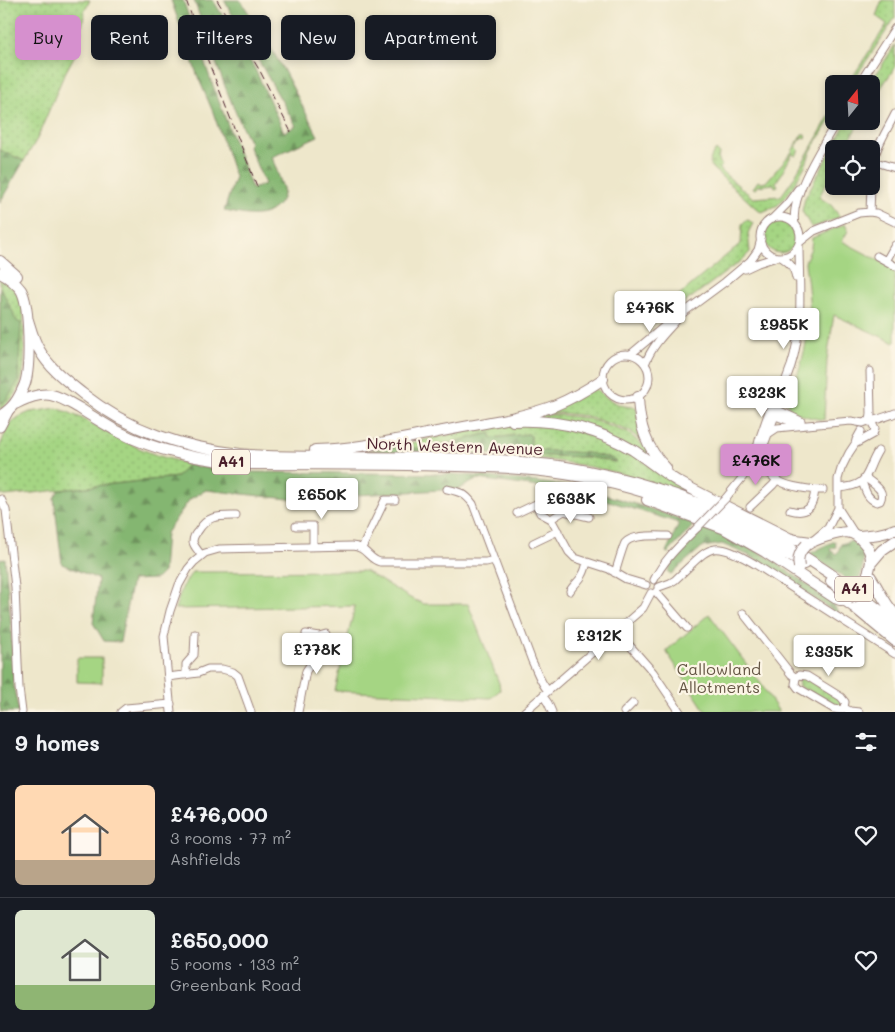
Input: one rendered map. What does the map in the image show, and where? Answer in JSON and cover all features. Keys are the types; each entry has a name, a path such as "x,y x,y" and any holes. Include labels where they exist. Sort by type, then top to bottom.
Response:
{"highway":[{"path":"0,262 19,278 30,294 35,328 42,348 82,393"},
{"path":"0,267 21,291 26,305 28,320 27,377 25,386 12,407"},
{"path":"0,272 10,278"},
{"name":"North Western Avenue","path":"28,320 35,341 44,358 62,377 111,414 146,432 175,442 240,454 512,461 565,467 625,480 672,493 756,529 791,548 850,586 895,623"},
{"path":"216,450 299,451 383,443 543,410 556,405 603,379"},
{"name":"North Western Avenue","path":"0,416 25,400 45,394 53,395 69,402 116,431 141,442 192,457 248,464 512,468 565,474 632,489 714,517 758,538 806,565 855,599 895,632"},
{"path":"638,397 642,429 650,448 668,470 692,489"},
{"path":"480,424 534,421 584,429 619,442 674,480 789,538 810,543"},
{"path":"464,466 576,482 612,490 646,500 723,528 766,552 835,598 846,600 895,641"},
{"path":"804,578 797,561 801,550 810,543 840,532 855,535 877,535 895,529"},
{"path":"855,535 866,545 870,555 870,568 880,595 895,614"},
{"path":"846,600 858,595 865,584 870,568 882,550 895,541"}],"main road":[{"path":"0,427 12,407"}],"street":[{"path":"865,75 894,31"},
{"path":"880,143 895,114"},
{"path":"630,354 673,318 679,316 750,261 760,247 762,230 787,204 803,183 831,130"},
{"path":"880,163 895,168"},
{"path":"754,460 760,440 782,397 781,389 790,368 799,333 800,234 796,225 794,211 803,183"},
{"path":"870,212 871,195"},
{"path":"724,282 753,265 793,252 799,243 814,231 859,213 876,213 895,222"},
{"path":"772,219 785,218 796,225 814,231"},
{"path":"761,239 763,246 768,252 791,264 800,295"},
{"path":"886,261 895,245"},
{"path":"877,256 895,266"},
{"path":"645,364 650,351 662,335 676,322 679,316"},
{"path":"630,354 645,364 649,380 646,388 638,397 625,400 617,398 607,391 603,379 604,370 610,360 618,355 630,354"},
{"path":"810,543 828,528 838,508 838,479 844,460 871,414 870,371"},
{"path":"774,412 791,416 808,425"},
{"path":"654,580 666,559 725,499 746,473 764,445 774,412"},
{"path":"864,426 895,413"},
{"path":"855,444 873,434 886,417"},
{"path":"768,434 777,428 846,422 855,428 874,425 875,429"},
{"path":"864,426 864,434 868,436"},
{"path":"838,488 848,487 864,480 878,450"},
{"path":"750,507 773,485 787,453"},
{"path":"754,460 782,483 819,490 814,501 804,511 790,510"},
{"path":"447,489 468,496 473,504 544,686 552,712"},
{"path":"1,499 6,510 15,587 19,692 22,712"},
{"path":"362,548 385,500 395,500"},
{"path":"517,513 536,504 540,512 551,519 569,552 575,558 597,565 626,579 646,585 646,589 655,591 687,628"},
{"path":"838,508 855,535"},
{"path":"551,519 564,511 589,517"},
{"path":"201,555 194,546 193,540 203,523 217,516 236,516"},
{"path":"296,526 313,526 313,546"},
{"path":"533,543 558,531"},
{"path":"615,573 625,542 642,536 668,536"},
{"path":"121,712 126,708 171,708 164,636 170,611 179,585 188,570 201,555 209,551 219,548 352,546 362,548 374,560 385,563 486,562 494,560"},
{"path":"655,591 675,580 704,552 716,548 726,550 755,564 895,654"},
{"path":"570,591 572,586 584,574 586,562"},
{"path":"646,585 648,581 654,580"},
{"path":"524,712 643,608 658,584 654,580"},
{"path":"743,613 796,678"},
{"path":"617,631 653,672 680,712"},
{"path":"186,675 186,664 195,651 195,634"},
{"path":"298,712 306,671 314,659 323,635 306,634"},
{"path":"168,678 198,673 208,669 222,668 233,672 238,676 251,712"},
{"path":"796,678 800,675 807,676 841,697 845,702 844,708"},
{"path":"796,678 795,684 798,688 834,710 844,708 859,712"},
{"path":"624,712 634,703"}],"green space":[{"path":"0,0 90,0 85,10 81,32 81,15 15,15 15,60 72,60 37,139 24,161 0,150"},
{"path":"171,0 183,0 188,15 178,15 178,20"},
{"path":"194,0 213,0 222,15 199,15"},
{"path":"224,0 240,0 250,15 233,15"},
{"path":"882,0 895,0 895,18 857,75 854,75 887,24 876,16"},
{"path":"895,45 895,67 880,90 880,75 876,75"},
{"path":"271,48 283,69 318,136 272,157 283,193 277,206 271,211 265,214 245,215 224,211 235,177 213,112 192,60 204,60 252,189 265,184 215,60 250,60 284,132 296,126 258,60 271,60"},
{"path":"825,124 825,128 791,190 778,205 762,212 712,168 710,163 716,150 719,153 718,161 722,166 719,169 753,198 781,196"},
{"path":"842,130 855,130 850,140 837,140"},
{"path":"802,134 805,134 806,137 802,137 796,147 799,150 796,156 792,154 776,182 778,186 775,187 774,184 757,186 756,189 753,188 758,181 761,183 766,182 791,153"},
{"path":"0,150 24,161 0,202"},
{"path":"825,161 825,186 819,197 831,205 840,217 811,227 802,211 805,198"},
{"path":"748,220 753,223 748,233 750,252 680,306 677,297 741,243 742,224"},
{"path":"780,221 791,226 796,237 791,248 780,253 769,248 764,237 769,226"},
{"path":"845,224 848,231 842,241 895,269 895,343 834,315 827,360 824,420 798,413 789,407 787,403 799,371 809,325 809,301 805,263 811,248 812,238"},
{"path":"0,279 13,289 21,301 24,364 23,374 16,393 0,409"},
{"path":"0,287 14,317 21,323 18,382 6,400 0,404"},
{"path":"593,387 618,404 636,407 643,442 629,431 587,416 547,413"},
{"path":"57,408 81,418 139,448 187,465 177,477 5,496 0,494 0,446 9,424 30,412"},
{"path":"544,414 587,418 628,433 645,445 652,459 636,449 533,418"},
{"path":"503,423 548,423 618,444 690,492 690,496 625,475 558,461 512,455 588,457 616,462 614,459 587,453 530,450 531,436 528,434 492,438 490,433 450,443 414,449 356,452 411,443"},
{"path":"490,433 492,438 528,434 531,436 530,450 587,453 614,459 616,462 588,457 369,452 412,445 414,449 450,443"},
{"path":"187,465 238,472 454,474 530,481 590,491 620,499 692,523 692,527 668,553 666,552 679,523 583,493 478,479 459,489 356,495 338,501 298,500 206,490 190,499 166,533 163,572 156,579 132,580 120,642 104,641 93,623 98,579 62,564 54,498 59,490 177,477"},
{"path":"706,525 768,557 833,602 839,615 752,557 722,544 702,547 671,574 668,572 673,559"},
{"path":"835,541 836,547 830,550 836,554 841,544 851,541 862,549 862,568 857,586 809,554"},
{"path":"5,558 14,689 19,712 1,712 0,707 0,559"},
{"path":"365,571 424,604 468,604 499,683 500,690 491,698 335,691 355,606 175,609 182,588 192,572"},
{"name":"Callowland Allotments","path":"709,614 759,681 779,712 706,712 666,651"},
{"path":"77,658 102,658 102,683 77,682"},
{"path":"803,677 842,700 842,706 837,708 799,686 798,680"}],"railway":[{"path":"186,0 258,189"},
{"path":"217,0 260,71 291,132"}]}
